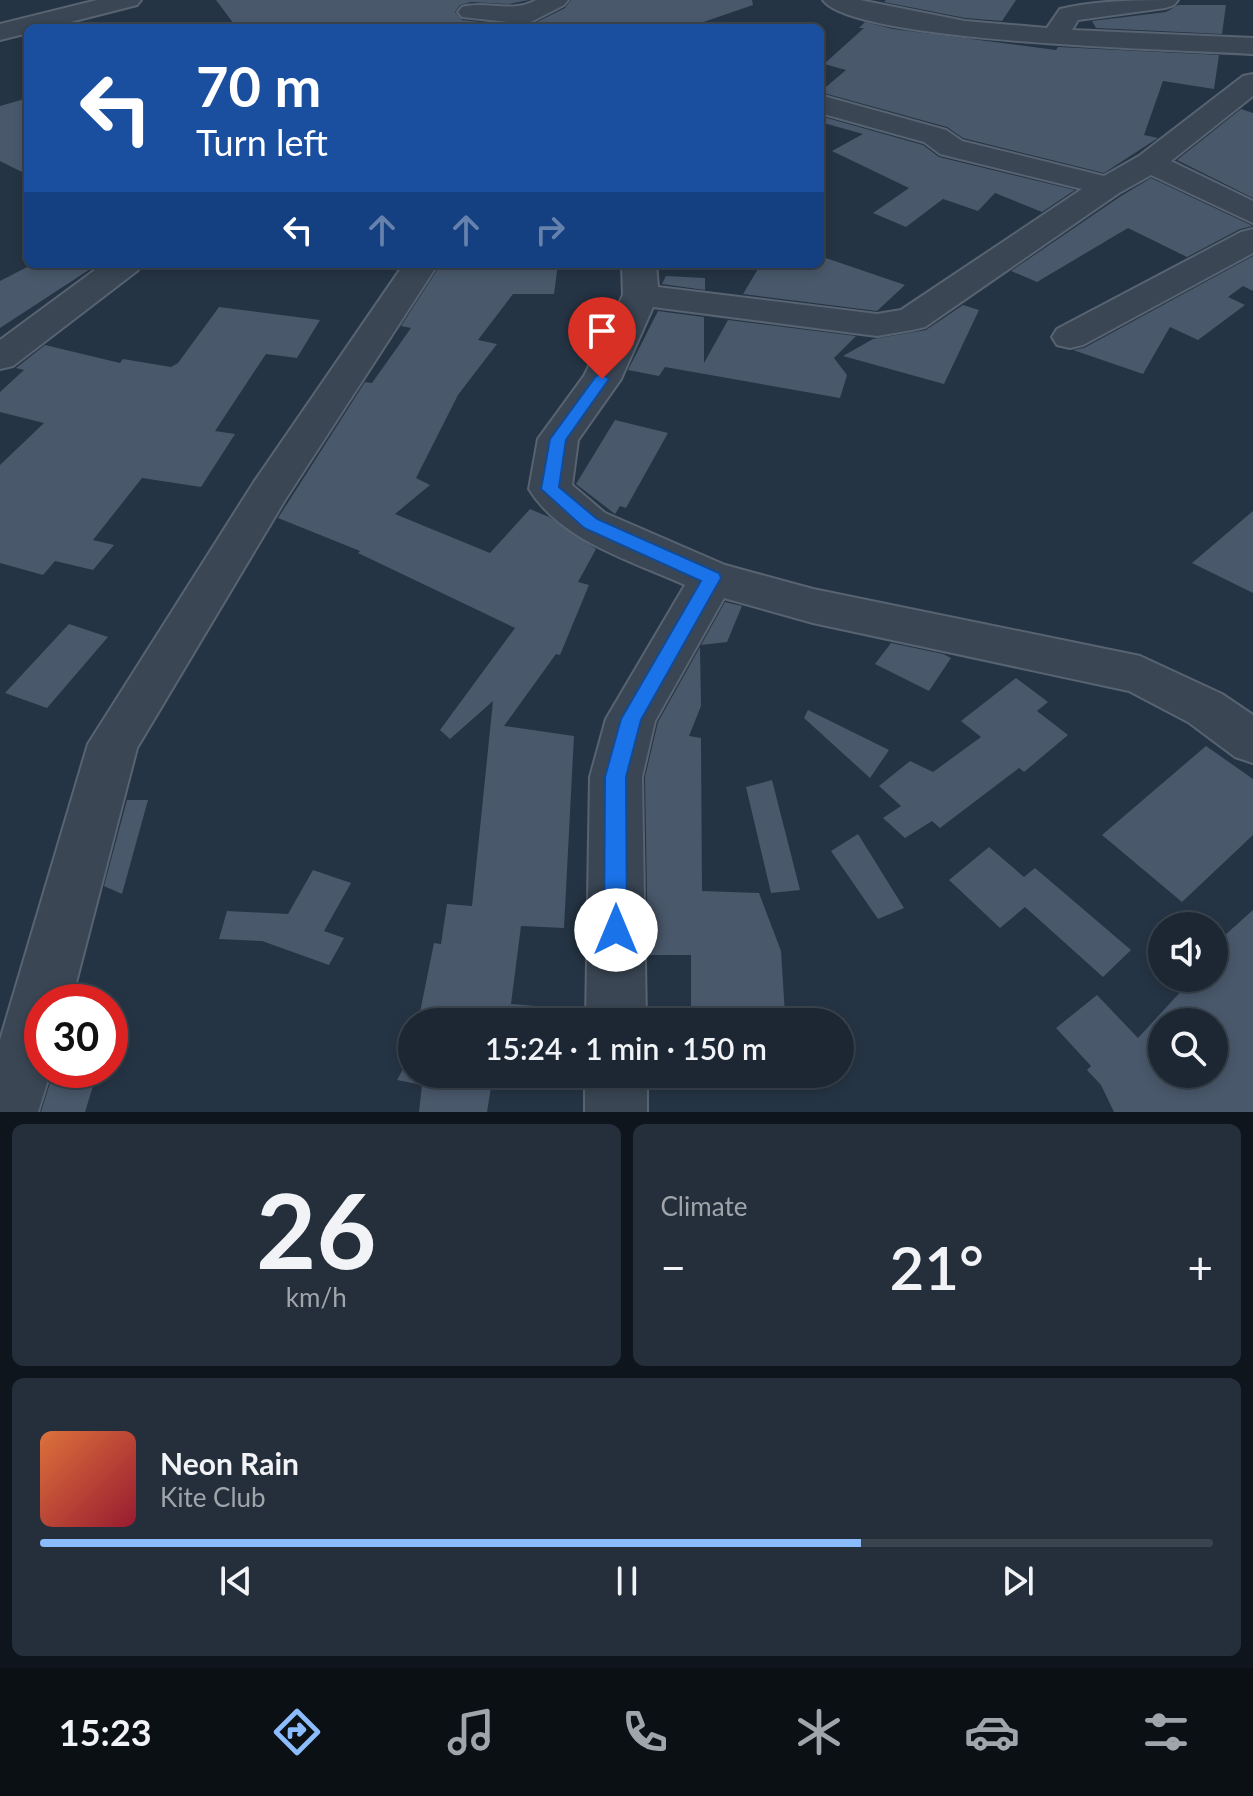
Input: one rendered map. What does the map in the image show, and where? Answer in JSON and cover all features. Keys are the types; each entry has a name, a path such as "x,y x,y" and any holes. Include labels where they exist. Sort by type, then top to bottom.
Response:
{"street":[{"path":"32,24 128,0"},
{"path":"527,16 555,0"},
{"path":"836,0 871,3 960,29 1253,34"},
{"path":"1053,31 1069,14 1165,0"},
{"path":"468,13 527,16 550,24"},
{"path":"0,32 24,26"},
{"path":"1053,31 1253,46"},
{"path":"1253,82 1150,163 1108,186 912,319 877,325 640,280 602,379 558,439 550,489 590,524 712,578 813,606 1140,675 1205,708 1253,742"},
{"path":"824,105 935,136 951,148 1108,186"},
{"path":"1150,163 1253,213"},
{"path":"1070,337 1253,239"},
{"path":"0,358 120,268"},
{"path":"7,1112 37,1019 113,744 269,492 418,268"},
{"path":"616,1008 616,777 631,719 712,578"},
{"path":"616,1088 616,1112"}],"building":[{"path":"216,0 529,0 509,4 471,2 460,5 455,12 462,20 499,24 234,24"},
{"path":"571,0 752,0 753,5 698,24 533,24 565,8"},
{"path":"1016,0 1002,21 965,18 884,2"},
{"path":"1178,5 1226,5 1222,34 1096,28 1092,21 1166,12"},
{"path":"865,22 893,29 1056,50 1058,47 1219,55 1214,89 1163,81 1144,135 1158,138 1104,173 963,138 947,127 824,93 824,89 846,70 824,64 864,28 859,28"},
{"path":"24,99 24,173 0,161 0,106"},
{"path":"1241,109 1253,113 1253,198 1177,160"},
{"path":"824,117 923,145 939,157 1075,190 1042,212 995,193 978,211 943,199 906,227 873,213 909,188 832,151 863,134 824,123"},
{"path":"1151,178 1253,226 1240,229 1187,257 1128,228 1037,282 1011,271 1121,196"},
{"path":"1253,256 1253,291 1243,286 1228,297 1245,305 1198,340 1170,327 1143,374 1073,350 1084,348"},
{"path":"824,257 905,285 877,311 743,294 759,268 824,268"},
{"path":"25,268 92,268 0,328 0,281"},
{"path":"438,268 557,268 554,294 513,294 478,340 497,344 458,395 416,478 430,485 395,514 490,553 530,509 549,517 596,549 578,582 589,585 560,655 556,654 504,726 574,736 564,928 521,926 511,1004 559,1008 421,1008 434,943 441,944 447,904 472,906 493,701 450,739 440,730 515,628 358,553 360,551 278,518 365,382 372,383 411,328 401,326"},
{"path":"666,276 705,278 705,290 662,284"},
{"path":"963,305 979,310 944,384 843,356 873,339 926,330"},
{"path":"219,307 320,320 297,358 266,354 215,431 235,434 201,487 142,478 93,540 114,545 93,570 55,561 43,575 0,563 0,465 44,423 0,412 0,392 24,370 16,368 45,345 120,363 123,359 171,367 178,363"},
{"path":"658,311 704,317 704,363 728,320 856,336 834,358 847,375 840,398 665,367 659,376 628,370"},
{"path":"615,420 668,433 626,508 620,506 615,514 576,484"},
{"path":"1253,511 1253,593 1192,563"},
{"path":"725,602 742,606 727,642 701,645"},
{"path":"69,624 108,637 47,708 5,693"},
{"path":"891,643 951,658 929,691 875,664"},
{"path":"700,647 701,706 689,736 701,738 702,891 759,893 781,951 785,1008 691,1008 691,955 648,955 645,777 658,722"},
{"path":"1016,678 1048,702 1037,711 1068,735 1024,772 1019,768 940,828 932,821 905,838 883,818 901,806 879,786 910,761 933,772 981,737 961,721"},
{"path":"808,710 889,750 870,778 804,718"},
{"path":"1206,746 1253,779 1253,835 1182,902 1102,835"},
{"path":"772,780 800,890 771,893 746,787"},
{"path":"127,800 148,800 122,894 104,886"},
{"path":"858,834 904,908 878,919 831,851"},
{"path":"989,847 1024,877 1035,868 1131,950 1103,977 1025,907 1000,928 949,880"},
{"path":"313,870 351,883 324,931 344,938 329,965 262,941 219,939 227,911 288,914"},
{"path":"1253,910 1253,1112 1114,1112 1101,1085 1087,1070 1091,1066 1056,1028 1097,995 1138,1038 1148,1027 1148,1088 1228,1088 1228,1008 1166,1008 1180,992 1228,992 1228,932"},
{"path":"48,1088 92,1088 85,1112 41,1112"},
{"path":"422,1088 491,1088 487,1112 419,1112"}],"route":[{"path":"602,379 558,439 550,489 590,524 712,578 631,719 616,777 616,930"}]}
